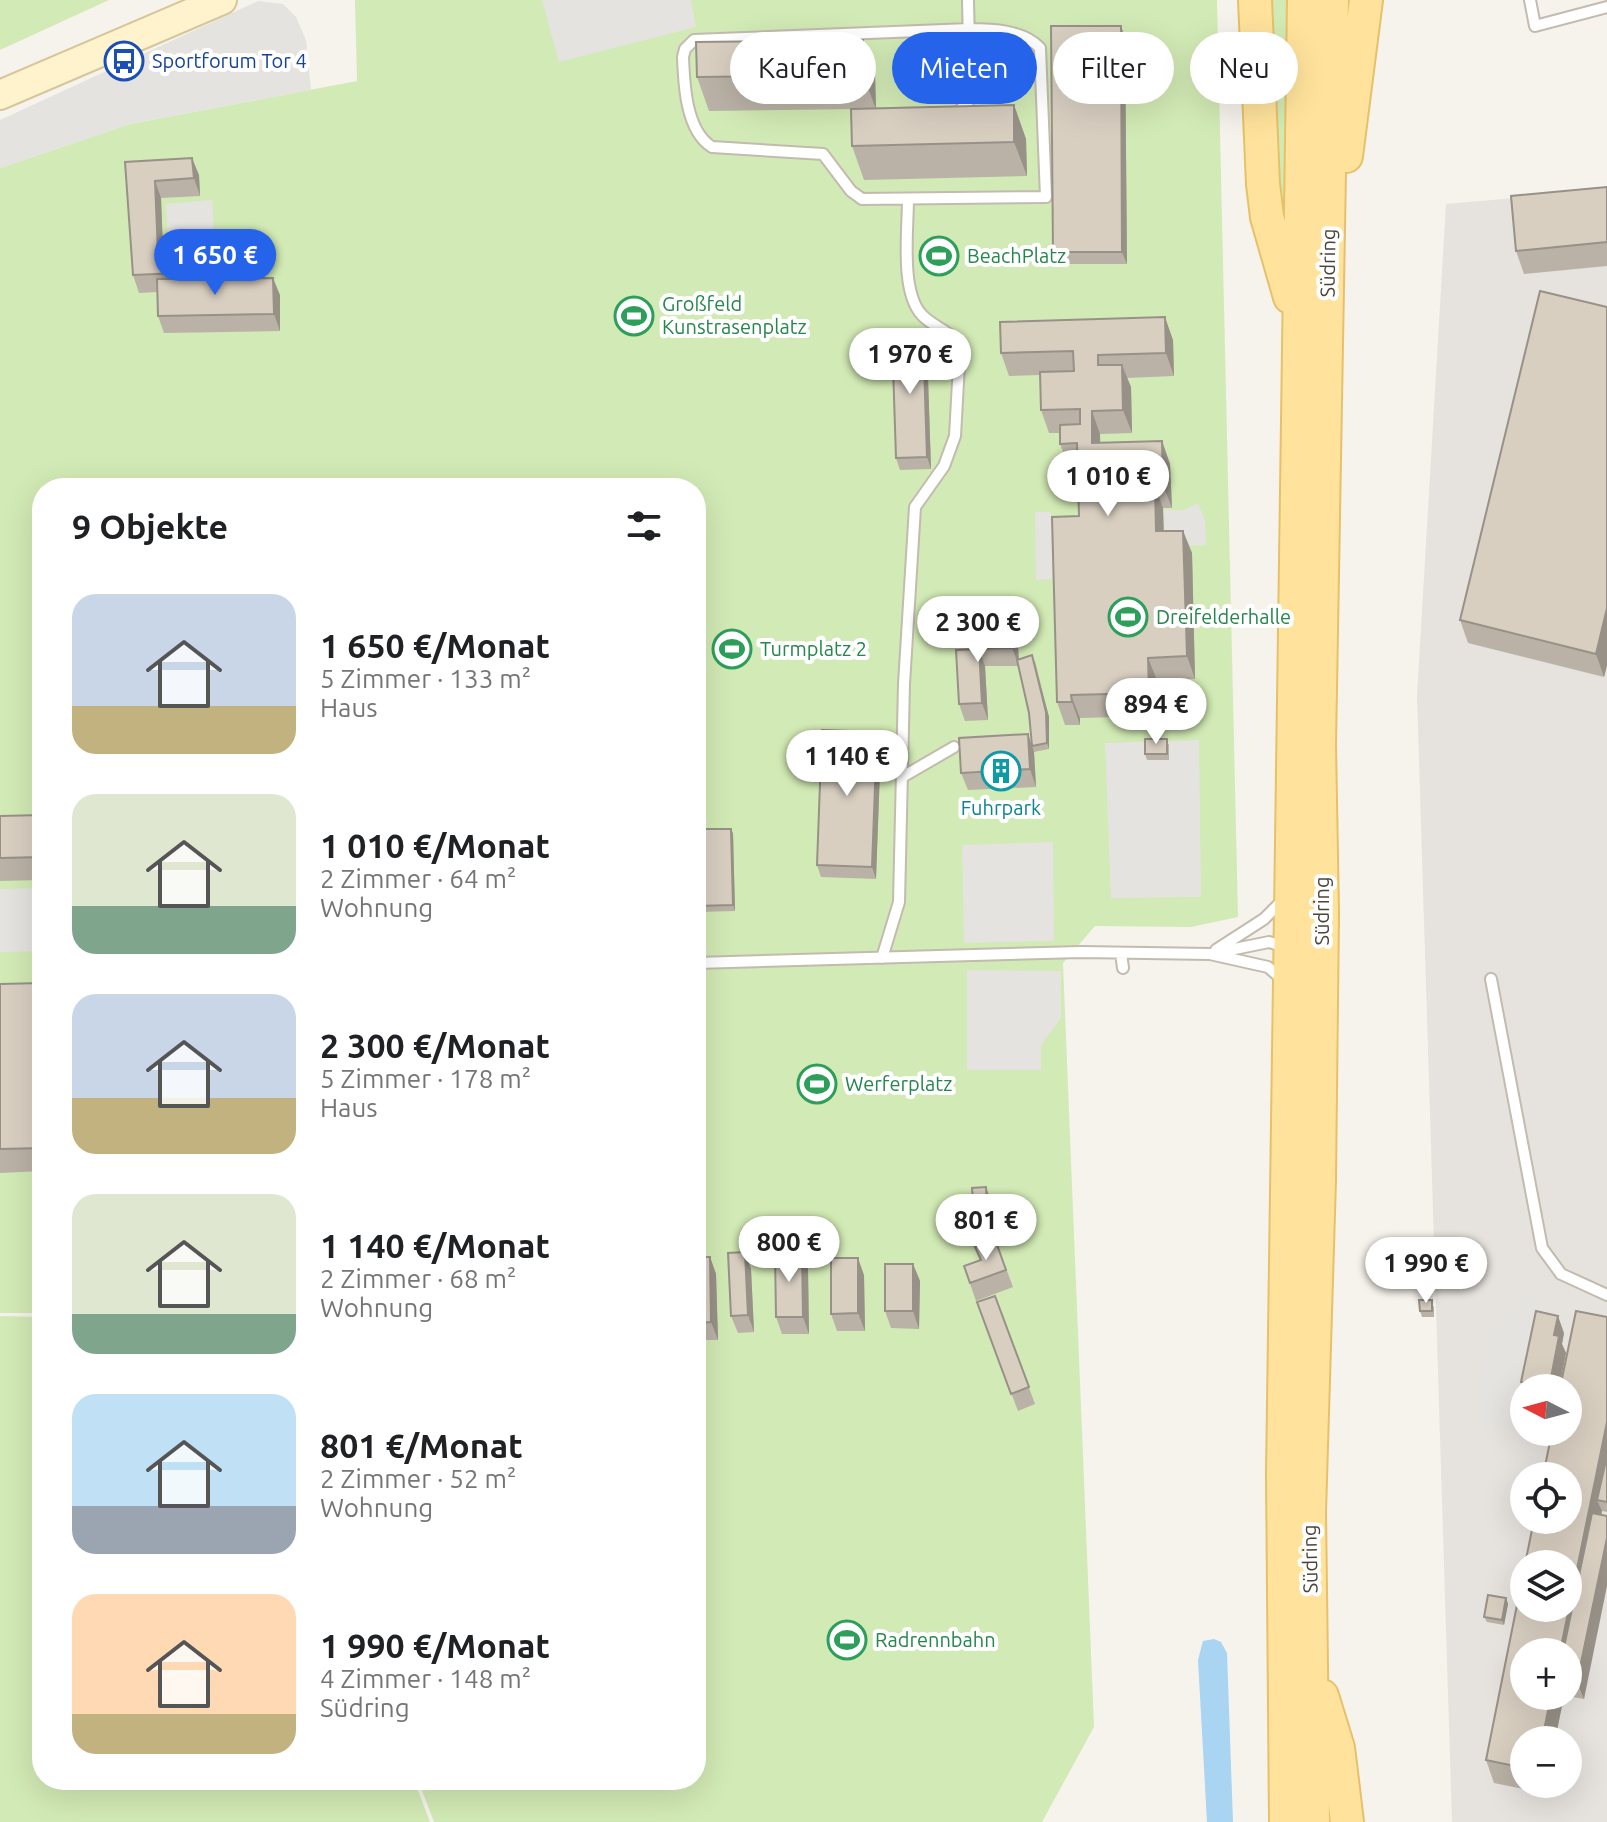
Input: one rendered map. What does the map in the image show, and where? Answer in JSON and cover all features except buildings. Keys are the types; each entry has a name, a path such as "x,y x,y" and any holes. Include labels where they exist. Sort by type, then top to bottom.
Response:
{"main road":[{"path":"0,95 222,0"},
{"path":"1255,0 1267,217 1299,337"},
{"name":"Südring","path":"1304,0 1292,889 1302,968 1313,1822"},
{"name":"Südring","path":"1286,1822 1283,1474 1302,968 1319,745 1332,0"},
{"path":"1329,245 1352,124 1366,0"},
{"path":"1311,1654 1338,1748 1347,1822"}],"lane":[{"path":"945,120 968,102 968,0"},
{"path":"1530,0 1535,26 1607,7"},
{"path":"969,29 998,30 1029,40 1040,48 1046,197 870,200 855,196 831,160 814,151 725,150 704,142 693,122 683,68 685,49 701,38 969,29"},
{"path":"882,958 899,902 904,684 915,507 944,466 955,436 960,346 955,338 924,318 910,299 908,199"},
{"path":"904,776 954,747"},
{"path":"1210,954 1264,919 1292,889"},
{"path":"1210,954 1269,942 1302,968"},
{"path":"706,963 1121,953 1210,954 1268,967 1302,968"},
{"path":"1121,953 1123,968"},
{"path":"1491,979 1542,1248 1561,1274 1607,1295"}],"shaded area":[{"path":"542,0 691,0 696,27 559,62"},
{"path":"258,1 283,4 296,17 306,40 311,90 130,124 0,168 0,120"},
{"path":"1607,190 1607,1822 1452,1822 1417,696 1446,204"},
{"path":"212,200 216,263 169,267 166,204"},
{"path":"1198,503 1205,520 1206,545 1165,547 1164,510 1184,510"},
{"path":"1035,512 1051,512 1052,579 1036,580"},
{"path":"1199,740 1201,897 1111,898 1105,743"},
{"path":"1053,842 1054,941 964,943 962,845"},
{"path":"32,888 32,951 0,952 0,889"},
{"path":"967,970 1061,971 1061,1018 1041,1045 1041,1070 967,1070"},
{"path":"1524,1299 1535,1302 1521,1374 1510,1374 1510,1427 1483,1425 1477,1405 1486,1352 1494,1329 1511,1318"}],"green space":[{"path":"0,0 109,0 0,50"},
{"path":"355,0 1217,0 1218,32 1190,32 1190,104 1219,104 1238,917 1191,927 1095,926 1063,963 1094,1727 1042,1822 434,1822 422,1790 706,1790 706,478 32,478 32,1313 0,1313 0,168 130,124 357,81"},
{"path":"1263,0 1294,0 1294,32 1265,32"},
{"path":"1269,104 1293,104 1291,253 1276,223"},
{"path":"0,1316 32,1317 32,1790 418,1790 430,1822 0,1822"}],"water":[{"path":"1214,1639 1221,1642 1227,1653 1233,1822 1207,1822 1198,1660 1203,1641"}],"place":[{"name":"Sportforum Tor 4","path":"124,61"},
{"name":"BeachPlatz","path":"939,256"},
{"name":"Großfeld Kunstrasenplatz","path":"634,316"},
{"name":"Dreifelderhalle","path":"1128,617"},
{"name":"Turmplatz 2","path":"732,649"},
{"name":"Fuhrpark","path":"1001,771"},
{"name":"Werferplatz","path":"817,1084"},
{"name":"Radrennbahn","path":"847,1640"}]}
